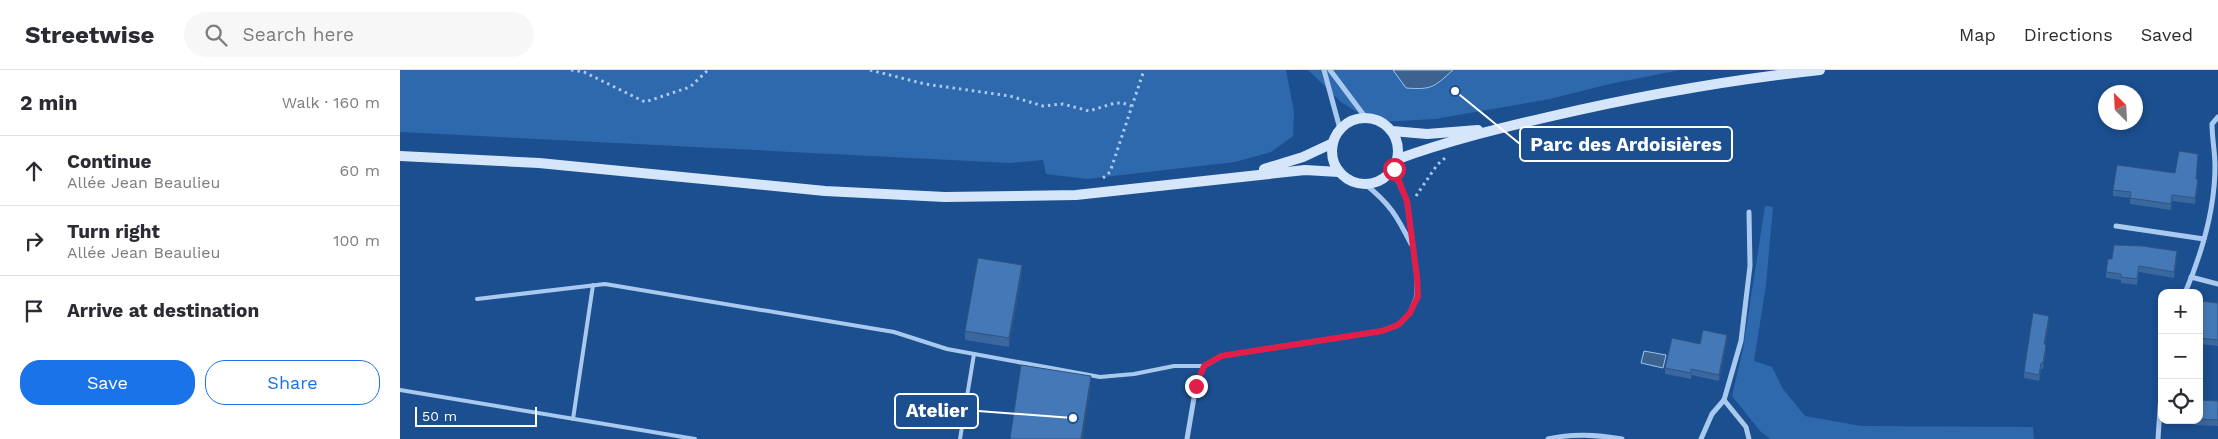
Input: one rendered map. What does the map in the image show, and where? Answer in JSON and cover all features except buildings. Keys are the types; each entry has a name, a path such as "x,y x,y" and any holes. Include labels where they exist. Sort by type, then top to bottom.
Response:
{"main road":[{"path":"1398,158 1504,128 1652,95 1742,79 1820,70"},
{"path":"1366,118 1385,124 1392,131 1399,149 1394,169 1386,177 1376,183 1364,184 1346,179 1339,172 1332,153 1333,143 1340,129 1356,119 1366,118"},
{"path":"1392,131 1427,134 1504,128"},
{"path":"1245,175 1303,157 1333,143"},
{"path":"400,156 539,163 787,188 885,195 995,197 1076,195 1245,175 1305,170 1339,172"}],"street":[{"path":"1324,70 1340,129"},
{"path":"1330,70 1366,118"},
{"path":"2186,289 2204,239 2212,206 2215,166 2212,128 2214,120 2218,117"},
{"path":"1187,439 1196,386 1204,366 1221,356 1382,331 1398,325 1410,313 1418,296 1417,277 1407,201 1394,169"},
{"path":"1364,184 1382,197 1393,209 1412,247"},
{"path":"1701,439 1712,414 1724,400 1741,341 1750,266 1749,212"},
{"path":"2116,226 2204,239"},
{"path":"2191,277 2218,284"},
{"path":"2158,439 2162,379"},
{"path":"1724,400 1746,427 1749,439"},
{"path":"1548,439 1564,435 1602,436 1622,439"}],"lane":[{"path":"477,299 593,285 615,285 894,332 947,349 1100,377 1134,374 1174,366 1204,366"},
{"path":"573,419 593,285"},
{"path":"960,439 974,354"},
{"path":"400,390 695,439"}],"path":[{"path":"571,70 591,75 645,102 690,87 708,70"},
{"path":"870,70 925,84 1010,96 1043,106 1063,104 1089,111 1115,103 1131,106"},
{"path":"1098,180 1103,179 1110,172 1144,70"},
{"path":"1414,198 1437,165 1452,154"}],"shaded area":[{"path":"400,70 1286,70 1294,112 1293,136 1271,152 1235,162 1087,179 1046,174 1043,160 1010,163 400,132"},
{"path":"1308,70 1680,70 1610,84 1550,99 1435,119 1382,122 1357,112 1341,102"},
{"path":"1393,70 1453,70 1437,84 1427,88 1406,88"},
{"path":"1765,206 1773,207 1766,285 1754,361 1772,367 1783,389 1805,416 1861,426 2033,427 2034,439 1770,439 1760,431 1732,396 1743,349"},
{"path":"1644,351 1666,355 1663,368 1641,363"}],"place":[{"name":"Parc des Ardoisières","path":"1455,91"},
{"name":"Atelier","path":"1073,418"}],"route":[{"path":"1196,386 1204,366 1221,356 1382,331 1398,325 1410,313 1418,296 1417,277 1407,201 1394,169"}]}
